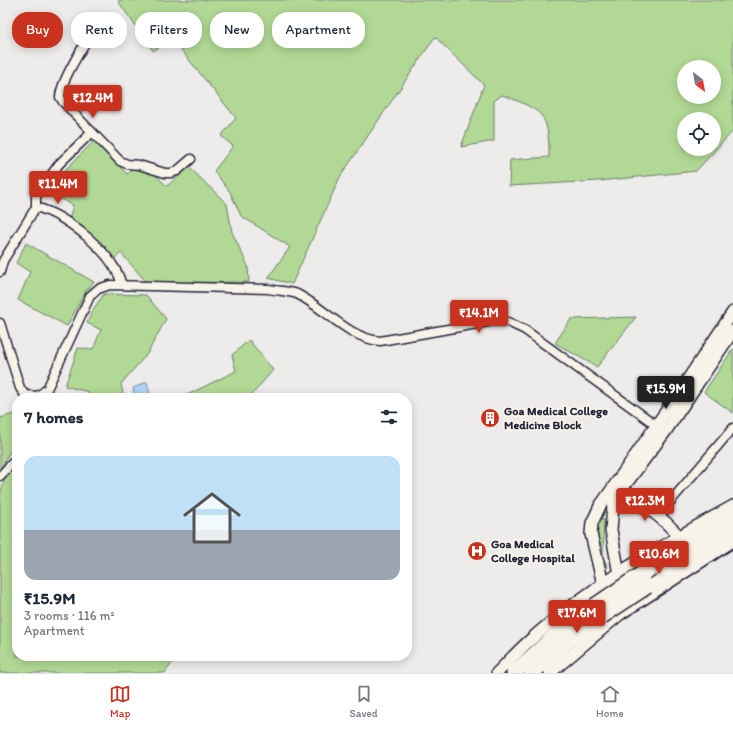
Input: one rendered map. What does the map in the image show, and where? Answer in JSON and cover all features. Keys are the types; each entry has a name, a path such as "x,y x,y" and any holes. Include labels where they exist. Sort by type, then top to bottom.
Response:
{"highway":[{"path":"514,673 539,667 563,637 651,568 733,517"},
{"path":"598,611 647,586 733,531"}],"main road":[{"path":"661,429 733,312"},
{"path":"620,614 603,584 591,537 592,523 733,331"},
{"path":"611,499 637,504 666,522 679,536"},
{"path":"611,499 611,530 619,574 636,604"},
{"path":"497,673 533,638 566,610 603,584 679,536 733,506"},
{"path":"539,667 733,541"}],"street":[{"path":"83,48 71,68 60,97 63,102 120,161 127,164 139,165 171,173 177,171 191,159"},
{"path":"0,272 3,261 36,207 36,196 59,164 92,132"},
{"path":"36,207 66,221 86,236 106,257 120,278 122,285"},
{"path":"42,393 47,389 90,296 98,289 110,285 269,289 295,293 351,331 369,340 380,341 494,321 508,322 525,330 661,429"},
{"path":"0,323 20,388 23,393"},
{"path":"658,516 733,428"},
{"path":"0,476 12,463"}],"green space":[{"path":"733,0 733,131 721,144 721,112 677,112 677,156 710,156 696,171 599,181 509,186 510,160 549,157 548,135 544,119 541,115 523,103 502,95 494,101 494,141 461,147 484,85 435,37 340,177 292,284 268,278 290,247 241,216 230,192 214,171 233,146 221,136 236,118 179,48 202,48 202,12 135,12 135,25 118,1"},
{"path":"151,48 158,48 153,51"},
{"path":"94,141 127,174 141,161 167,186 189,167 227,204 232,232 248,266 249,282 147,283 121,253 113,260 90,234 69,220 73,205 48,193 63,172"},
{"path":"26,243 94,282 86,291 67,326 18,300 30,272 16,263"},
{"path":"104,294 146,295 166,319 147,354 121,384 123,393 88,393 65,386 78,348 93,349 101,330 87,323 94,308"},
{"path":"636,317 597,367 555,343 571,319"},
{"path":"249,340 273,370 253,393 191,393 236,371 232,355"},
{"path":"733,349 733,413 704,392"},
{"path":"12,414 12,449 0,471 0,418"},
{"path":"12,471 12,661 173,661 165,673 0,673 0,496 4,480"},
{"path":"599,516 604,520 603,557 608,567 605,569 588,524"}],"water":[{"path":"147,382 150,393 134,393 133,388"}],"place":[{"name":"Goa Medical College Medicine Block","path":"490,418"},
{"name":"Goa Medical College Hospital","path":"477,551"}]}
